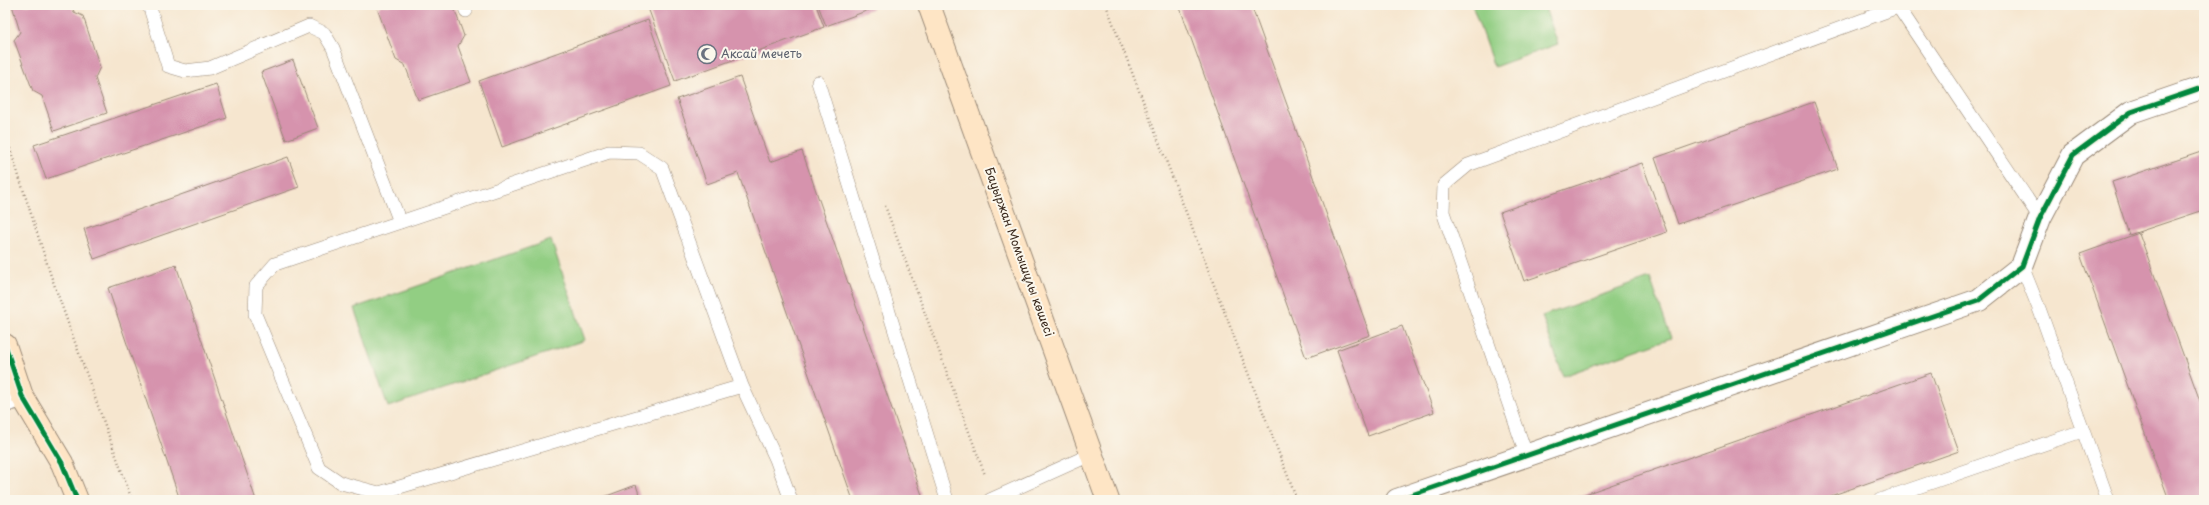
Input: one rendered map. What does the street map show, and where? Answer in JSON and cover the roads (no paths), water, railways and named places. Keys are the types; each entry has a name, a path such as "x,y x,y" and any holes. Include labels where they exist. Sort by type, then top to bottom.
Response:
{"main road":[{"name":"Бауыржан Момышұлы көшесі","path":"928,5 1108,500"},
{"path":"5,345 14,398 62,464 77,500"}],"street":[{"path":"1397,500 1979,300 2022,266 2040,218 2073,155 2131,112 2204,87"}],"lane":[{"path":"149,5 168,66 185,71 210,68 309,26 324,33 333,48 400,222"},
{"path":"1527,456 1443,212 1444,185 1468,165 1898,6 2040,218"},
{"path":"818,82 947,500"},
{"path":"742,386 379,493 341,483 319,468 255,314 256,286 275,264 609,152 639,153 662,168 742,386 776,459 791,500"},
{"path":"2022,266 2040,310 2082,431 2108,500"},
{"path":"1880,500 2082,431"},
{"path":"992,499 1092,454"}],"place":[{"name":"Аксай мечеть","path":"707,54"}]}
